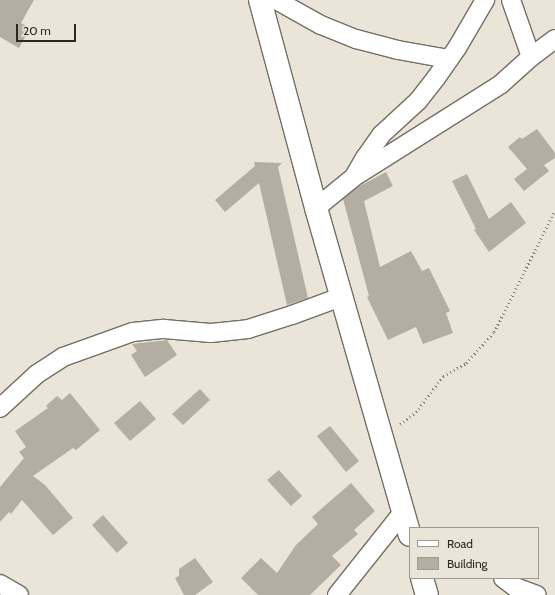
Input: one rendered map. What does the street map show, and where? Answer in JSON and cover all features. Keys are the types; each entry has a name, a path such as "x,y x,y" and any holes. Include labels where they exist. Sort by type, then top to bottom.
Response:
{"street":[{"path":"260,0 316,208 409,532"},
{"path":"276,0 321,25 356,39 449,59"},
{"path":"354,177 381,135 418,101 449,59 484,0"},
{"path":"511,0 531,57"},
{"path":"316,208 354,177 501,84 531,57 555,39"},
{"path":"0,408 37,374 63,357 133,332 164,329 211,333 248,329 341,297"},
{"path":"337,595 403,512"},
{"path":"422,579 428,595"},
{"path":"503,579 515,587 537,595"},
{"path":"0,584 19,595"}],"path":[{"path":"381,438 416,412 443,376 466,363 494,332 555,210"}],"building":[{"path":"0,0 34,0 21,23 30,28 19,48 0,37"},
{"path":"537,129 555,153 555,158 544,165 549,171 524,191 514,179 527,169 508,147 520,137 522,139"},
{"path":"254,162 282,163 278,167 308,298 287,305 259,183 225,212 215,200 255,166"},
{"path":"386,172 393,186 364,201 380,267 411,251 422,271 429,268 450,311 446,313 453,333 423,344 416,327 388,340 367,297 369,296 343,199 358,187"},
{"path":"467,174 489,219 511,202 526,223 489,252 474,230 476,229 452,181"},
{"path":"167,340 177,355 145,377 131,355 137,351 132,344"},
{"path":"200,389 210,400 183,425 172,414"},
{"path":"70,393 100,430 76,450 73,448 33,476 45,485 73,518 53,535 22,500 11,514 9,512 0,522 0,487 24,458 19,452 26,447 15,431 48,408 46,406 57,396 62,400"},
{"path":"140,401 156,419 130,441 114,423"},
{"path":"330,426 359,461 346,472 317,436"},
{"path":"279,470 302,496 291,506 267,480"},
{"path":"351,483 375,511 354,530 358,534 332,556 341,565 310,595 258,595 241,578 261,558 277,573 296,545 318,524 312,517"},
{"path":"103,515 128,543 117,553 92,525"},
{"path":"195,558 213,582 195,595 184,595 175,578 179,576 179,569"}]}
